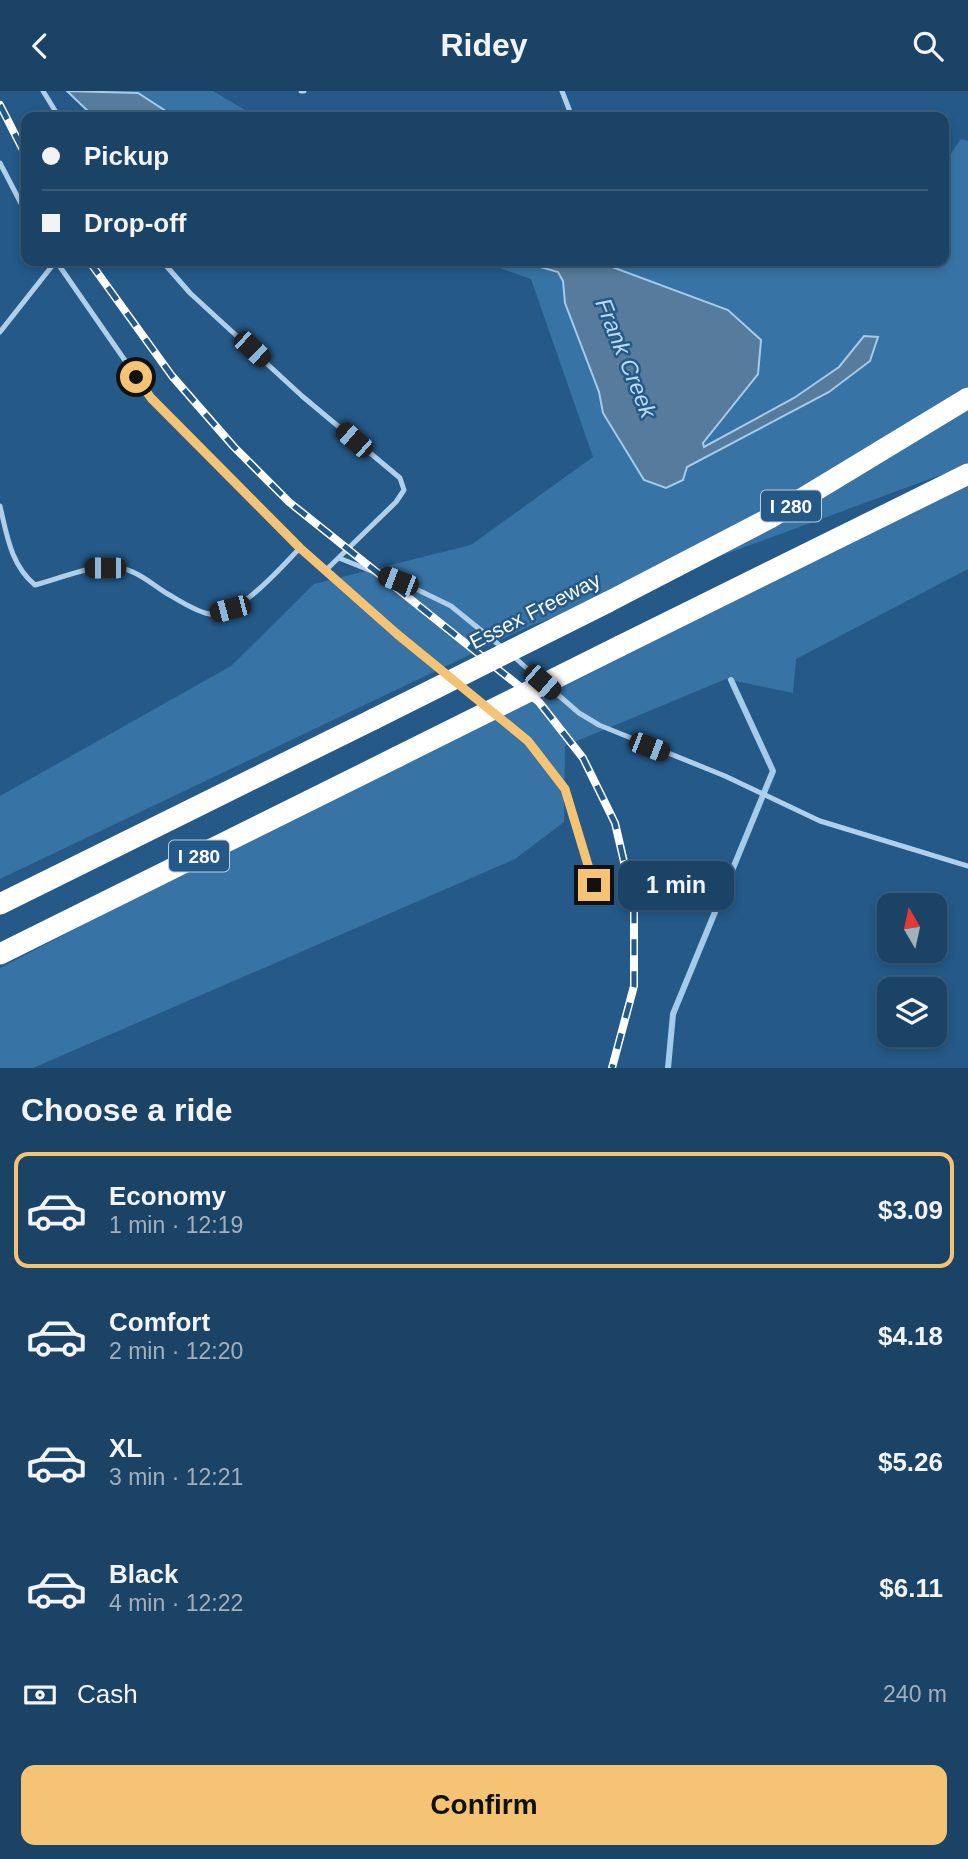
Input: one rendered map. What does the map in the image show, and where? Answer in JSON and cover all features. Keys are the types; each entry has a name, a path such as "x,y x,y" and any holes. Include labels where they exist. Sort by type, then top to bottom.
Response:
{"highway":[{"name":"Essex Freeway","path":"0,904 608,603 817,492 968,398"},
{"name":"I 280","path":"0,954 968,474"}],"lane":[{"path":"43,91 56,112"},
{"path":"562,91 570,112"},
{"path":"0,163 21,203"},
{"path":"0,333 52,266"},
{"path":"59,266 151,398 325,571 528,741 565,789 594,885"},
{"path":"166,266 190,293 302,396 400,478 404,490 325,571"},
{"path":"0,506 9,544 20,573 35,585 91,568 120,568 135,573 182,603 211,615 230,609 247,599 300,548"},
{"path":"339,558 451,606 579,713 599,725 725,776 820,821 968,866"}],"shaded area":[{"path":"90,91 213,91 251,112 117,112"},
{"path":"961,139 968,141 968,465 530,626 0,879 0,796 231,666 314,584 471,545 593,457 531,279 493,266 949,266 949,156"},
{"path":"968,474 968,569 796,659 793,693 726,679 565,746 564,822 515,859 33,1068 0,1068 0,968 620,646"}],"water":[{"path":"67,91 138,93 167,112 89,112"},
{"path":"537,266 609,266 728,310 761,340 758,374 703,443 704,447 794,398 839,367 864,336 878,337 870,361 829,392 687,467 683,480 666,488 644,480 603,413 599,392 565,303 563,281 558,272"}],"waterway":[{"name":"Frank Creek","path":"668,1068 673,1014 773,771 731,680"}],"railway":[{"path":"0,105 21,146"},
{"path":"93,266 172,376 234,447 289,502 539,702 583,758 615,823 634,905 634,986 612,1068"}],"route":[{"path":"136,377 151,398 300,548 397,634 528,741 565,789 594,885"}]}
